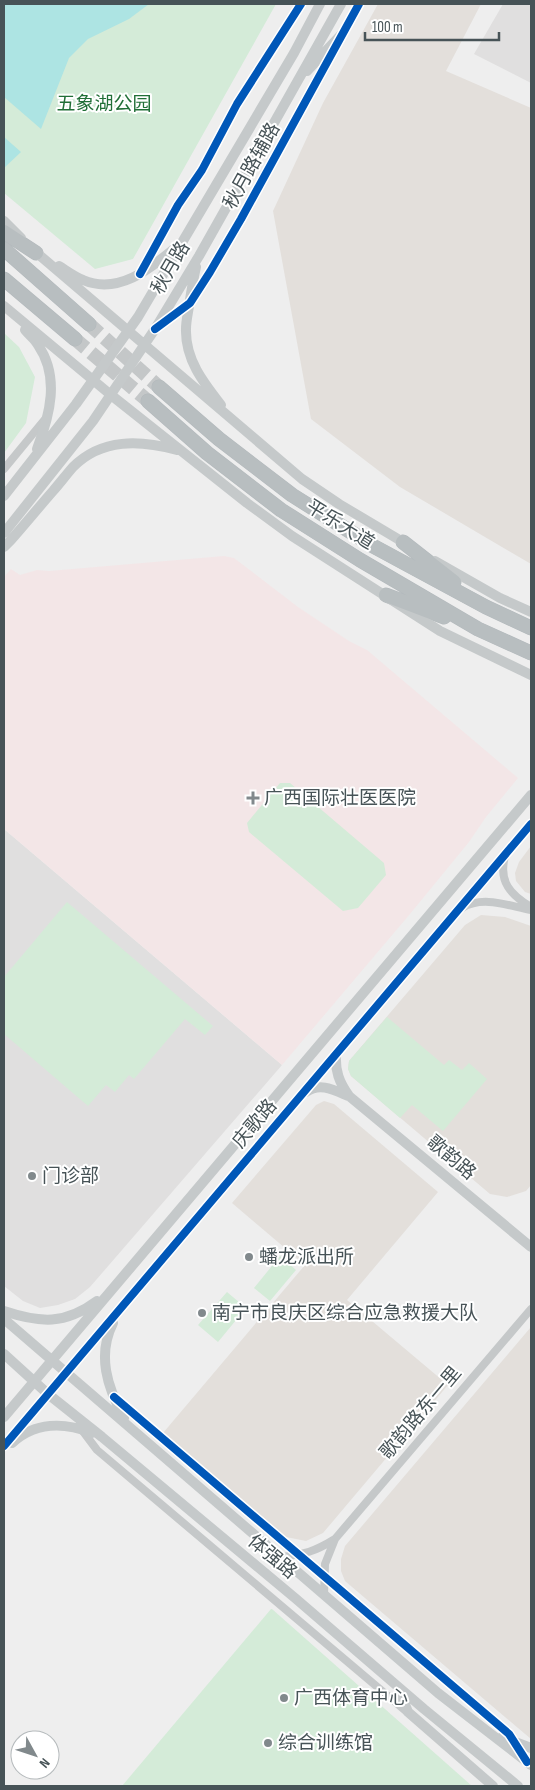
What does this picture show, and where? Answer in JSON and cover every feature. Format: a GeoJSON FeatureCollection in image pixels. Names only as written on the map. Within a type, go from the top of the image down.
{"type":"FeatureCollection","features":[{"type":"Feature","properties":{"kind":"highway"},"geometry":{"type":"LineString","coordinates":[[4,232],[36,253]]}},
{"type":"Feature","properties":{"kind":"highway"},"geometry":{"type":"LineString","coordinates":[[4,249],[89,324]]}},
{"type":"Feature","properties":{"kind":"highway"},"geometry":{"type":"LineString","coordinates":[[4,279],[76,339]]}},
{"type":"Feature","properties":{"kind":"highway","name":"平乐大道"},"geometry":{"type":"LineString","coordinates":[[160,387],[219,438],[292,496],[373,546],[486,607],[531,628]]}},
{"type":"Feature","properties":{"kind":"highway","name":"平乐大道"},"geometry":{"type":"LineString","coordinates":[[148,401],[207,453],[281,510],[360,560],[478,629],[531,653]]}},
{"type":"Feature","properties":{"kind":"highway"},"geometry":{"type":"LineString","coordinates":[[403,542],[486,607]]}},
{"type":"Feature","properties":{"kind":"highway"},"geometry":{"type":"LineString","coordinates":[[386,595],[478,629]]}},
{"type":"Feature","properties":{"kind":"main road","name":"秋月路"},"geometry":{"type":"LineString","coordinates":[[4,496],[93,380],[128,330],[289,61],[320,4]]}},
{"type":"Feature","properties":{"kind":"main road","name":"秋月路"},"geometry":{"type":"LineString","coordinates":[[4,533],[92,421],[156,329],[341,4]]}},
{"type":"Feature","properties":{"kind":"main road"},"geometry":{"type":"LineString","coordinates":[[296,82],[341,35]]}},
{"type":"Feature","properties":{"kind":"main road"},"geometry":{"type":"LineString","coordinates":[[4,221],[36,253],[302,479],[339,504],[403,542],[500,598],[531,612]]}},
{"type":"Feature","properties":{"kind":"main road"},"geometry":{"type":"LineString","coordinates":[[36,253],[84,281],[112,284],[125,281],[140,274],[160,261],[183,240]]}},
{"type":"Feature","properties":{"kind":"main road"},"geometry":{"type":"LineString","coordinates":[[199,256],[191,288],[186,328],[187,347],[202,381],[237,425]]}},
{"type":"Feature","properties":{"kind":"main road"},"geometry":{"type":"LineString","coordinates":[[4,307],[110,395],[248,504],[292,536],[440,631],[531,675]]}},
{"type":"Feature","properties":{"kind":"main road"},"geometry":{"type":"LineString","coordinates":[[4,307],[38,344],[47,362],[50,378],[51,397],[48,414],[32,460]]}},
{"type":"Feature","properties":{"kind":"main road"},"geometry":{"type":"LineString","coordinates":[[4,546],[74,466],[93,453],[109,446],[140,442],[181,451]]}},
{"type":"Feature","properties":{"kind":"main road","name":"庆歌路"},"geometry":{"type":"LineString","coordinates":[[4,1417],[531,795]]}},
{"type":"Feature","properties":{"kind":"main road","name":"庆歌路"},"geometry":{"type":"LineString","coordinates":[[4,1448],[66,1372],[531,824]]}},
{"type":"Feature","properties":{"kind":"main road","name":"歌韵路"},"geometry":{"type":"LineString","coordinates":[[336,1054],[338,1077],[349,1096],[531,1247]]}},
{"type":"Feature","properties":{"kind":"main road","name":"歌韵路"},"geometry":{"type":"LineString","coordinates":[[300,1097],[311,1089],[322,1087],[329,1087],[349,1096]]}},
{"type":"Feature","properties":{"kind":"main road"},"geometry":{"type":"LineString","coordinates":[[149,1246],[163,1258]]}},
{"type":"Feature","properties":{"kind":"main road"},"geometry":{"type":"LineString","coordinates":[[5,1312],[30,1319],[58,1320],[88,1307],[112,1290]]}},
{"type":"Feature","properties":{"kind":"main road"},"geometry":{"type":"LineString","coordinates":[[126,1302],[107,1334],[104,1366],[114,1397],[128,1425]]}},
{"type":"Feature","properties":{"kind":"main road","name":"体强路"},"geometry":{"type":"LineString","coordinates":[[5,1312],[18,1331],[324,1595],[438,1692],[529,1763]]}},
{"type":"Feature","properties":{"kind":"main road","name":"体强路"},"geometry":{"type":"LineString","coordinates":[[4,1354],[69,1412],[102,1437],[518,1786]]}},
{"type":"Feature","properties":{"kind":"main road"},"geometry":{"type":"LineString","coordinates":[[4,1448],[32,1429],[47,1426],[81,1429],[102,1437]]}},
{"type":"Feature","properties":{"kind":"main road"},"geometry":{"type":"LineString","coordinates":[[397,1686],[408,1712],[493,1786]]}},
{"type":"Feature","properties":{"kind":"main road"},"geometry":{"type":"LineString","coordinates":[[489,1732],[531,1748]]}},
{"type":"Feature","properties":{"kind":"street"},"geometry":{"type":"LineString","coordinates":[[140,274],[178,205],[202,170],[238,104],[301,4]]}},
{"type":"Feature","properties":{"kind":"street","name":"秋月路辅路"},"geometry":{"type":"LineString","coordinates":[[156,329],[190,303],[242,218],[359,4]]}},
{"type":"Feature","properties":{"kind":"street"},"geometry":{"type":"LineString","coordinates":[[4,468],[48,414]]}},
{"type":"Feature","properties":{"kind":"street"},"geometry":{"type":"LineString","coordinates":[[506,853],[503,865],[507,885],[531,909]]}},
{"type":"Feature","properties":{"kind":"street"},"geometry":{"type":"LineString","coordinates":[[456,912],[474,902],[483,901],[531,909]]}},
{"type":"Feature","properties":{"kind":"street","name":"歌韵路东一里"},"geometry":{"type":"LineString","coordinates":[[324,1595],[325,1564],[335,1539],[531,1309]]}},
{"type":"Feature","properties":{"kind":"street"},"geometry":{"type":"LineString","coordinates":[[114,1397],[509,1734],[529,1763]]}},
{"type":"Feature","properties":{"kind":"street"},"geometry":{"type":"LineString","coordinates":[[69,1412],[97,1450],[408,1712]]}},
{"type":"Feature","properties":{"kind":"street","name":"歌韵路东一里"},"geometry":{"type":"LineString","coordinates":[[281,1557],[299,1555],[318,1549],[335,1539]]}},
{"type":"Feature","properties":{"kind":"shaded area"},"geometry":{"type":"Polygon","coordinates":[[[378,4],[481,4],[446,71],[531,108],[531,564],[400,487],[311,419],[273,211],[323,103],[378,4]]]}},
{"type":"Feature","properties":{"kind":"shaded area"},"geometry":{"type":"Polygon","coordinates":[[[503,4],[531,4],[531,83],[474,54],[503,4]]]}},
{"type":"Feature","properties":{"kind":"shaded area","name":"广西国际壮医医院"},"geometry":{"type":"Polygon","coordinates":[[[224,556],[234,558],[298,607],[349,641],[367,650],[518,778],[410,914],[282,1065],[4,829],[4,577],[11,569],[20,575],[37,570],[49,571],[224,556]]]}},
{"type":"Feature","properties":{"kind":"shaded area"},"geometry":{"type":"Polygon","coordinates":[[[4,829],[282,1065],[90,1287],[75,1299],[58,1305],[40,1308],[23,1301],[4,1286],[4,829]]]}},
{"type":"Feature","properties":{"kind":"shaded area"},"geometry":{"type":"Polygon","coordinates":[[[531,846],[531,894],[525,892],[516,881],[515,873],[519,862],[531,846]]]}},
{"type":"Feature","properties":{"kind":"shaded area"},"geometry":{"type":"Polygon","coordinates":[[[481,915],[505,917],[531,926],[531,1185],[526,1191],[507,1197],[490,1194],[351,1076],[348,1069],[349,1061],[465,925],[481,915]]]}},
{"type":"Feature","properties":{"kind":"shaded area"},"geometry":{"type":"Polygon","coordinates":[[[324,1101],[334,1104],[438,1192],[347,1300],[448,1385],[323,1533],[306,1541],[286,1537],[163,1433],[305,1265],[232,1203],[316,1105],[324,1101]]]}},
{"type":"Feature","properties":{"kind":"shaded area"},"geometry":{"type":"Polygon","coordinates":[[[531,1327],[531,1739],[345,1581],[341,1571],[341,1559],[345,1546],[531,1327]]]}},
{"type":"Feature","properties":{"kind":"green space","name":"五象湖公园"},"geometry":{"type":"Polygon","coordinates":[[[4,4],[276,4],[133,259],[95,269],[4,193],[4,4]]]}},
{"type":"Feature","properties":{"kind":"green space"},"geometry":{"type":"Polygon","coordinates":[[[4,333],[19,347],[35,377],[26,423],[4,453],[4,333]]]}},
{"type":"Feature","properties":{"kind":"green space"},"geometry":{"type":"Polygon","coordinates":[[[280,783],[290,783],[384,863],[386,875],[358,908],[343,911],[249,832],[247,823],[280,783]]]}},
{"type":"Feature","properties":{"kind":"green space"},"geometry":{"type":"Polygon","coordinates":[[[67,902],[213,1026],[205,1035],[185,1019],[134,1079],[129,1075],[115,1092],[106,1085],[88,1106],[4,1034],[4,977],[67,902]]]}},
{"type":"Feature","properties":{"kind":"green space"},"geometry":{"type":"Polygon","coordinates":[[[387,1017],[444,1065],[449,1060],[462,1070],[469,1063],[487,1079],[443,1131],[412,1105],[400,1118],[351,1076],[348,1069],[349,1061],[387,1017]]]}},
{"type":"Feature","properties":{"kind":"green space"},"geometry":{"type":"Polygon","coordinates":[[[280,1256],[296,1270],[270,1301],[254,1288],[280,1256]]]}},
{"type":"Feature","properties":{"kind":"green space"},"geometry":{"type":"Polygon","coordinates":[[[227,1292],[246,1308],[218,1342],[198,1325],[227,1292]]]}},
{"type":"Feature","properties":{"kind":"green space","name":"广西体育中心"},"geometry":{"type":"Polygon","coordinates":[[[272,1609],[472,1786],[122,1786],[272,1609]]]}},
{"type":"Feature","properties":{"kind":"water"},"geometry":{"type":"Polygon","coordinates":[[[4,4],[149,4],[129,19],[88,39],[69,58],[41,129],[4,97],[4,4]]]}},
{"type":"Feature","properties":{"kind":"water"},"geometry":{"type":"Polygon","coordinates":[[[4,137],[21,152],[4,168],[4,137]]]}},
{"type":"Feature","properties":{"kind":"tunnel"},"geometry":{"type":"LineString","coordinates":[[89,324],[159,387]]}},
{"type":"Feature","properties":{"kind":"tunnel"},"geometry":{"type":"LineString","coordinates":[[75,339],[148,401]]}},
{"type":"Feature","properties":{"kind":"cycle path"},"geometry":{"type":"LineString","coordinates":[[140,274],[178,205],[202,170],[237,104],[301,4]]}},
{"type":"Feature","properties":{"kind":"cycle path"},"geometry":{"type":"LineString","coordinates":[[155,329],[190,303],[210,272],[359,4]]}},
{"type":"Feature","properties":{"kind":"cycle path"},"geometry":{"type":"LineString","coordinates":[[4,1446],[531,824]]}},
{"type":"Feature","properties":{"kind":"cycle path"},"geometry":{"type":"LineString","coordinates":[[114,1397],[509,1734],[527,1762]]}},
{"type":"Feature","properties":{"kind":"place","name":"广西国际壮医医院"},"geometry":{"type":"Point","coordinates":[253,798]}},
{"type":"Feature","properties":{"kind":"place","name":"门诊部"},"geometry":{"type":"Point","coordinates":[32,1176]}},
{"type":"Feature","properties":{"kind":"place","name":"蟠龙派出所"},"geometry":{"type":"Point","coordinates":[249,1257]}},
{"type":"Feature","properties":{"kind":"place","name":"南宁市良庆区综合应急救援大队"},"geometry":{"type":"Point","coordinates":[202,1313]}},
{"type":"Feature","properties":{"kind":"place","name":"广西体育中心"},"geometry":{"type":"Point","coordinates":[284,1698]}},
{"type":"Feature","properties":{"kind":"place","name":"综合训练馆"},"geometry":{"type":"Point","coordinates":[268,1743]}}]}
